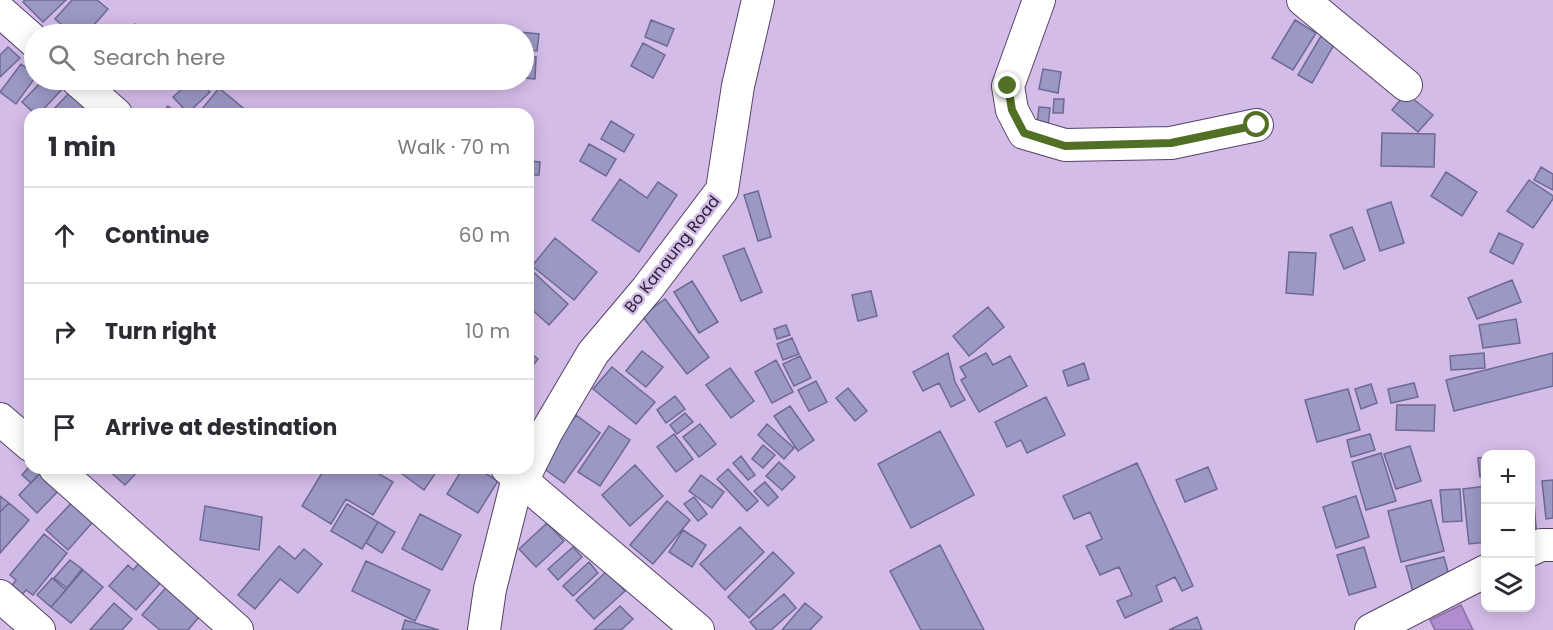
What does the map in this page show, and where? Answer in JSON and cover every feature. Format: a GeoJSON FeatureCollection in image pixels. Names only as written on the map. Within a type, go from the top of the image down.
{"type":"FeatureCollection","features":[{"type":"Feature","properties":{"kind":"street","name":"Bo Kanaung Road"},"geometry":{"type":"LineString","coordinates":[[534,449],[593,353],[646,289],[722,190],[738,86],[758,0]]}},
{"type":"Feature","properties":{"kind":"street"},"geometry":{"type":"LineString","coordinates":[[1039,0],[1008,86],[1012,110],[1024,133],[1065,146],[1171,143],[1257,125]]}},
{"type":"Feature","properties":{"kind":"street"},"geometry":{"type":"LineString","coordinates":[[1303,0],[1406,85]]}},
{"type":"Feature","properties":{"kind":"street"},"geometry":{"type":"LineString","coordinates":[[0,11],[24,32]]}},
{"type":"Feature","properties":{"kind":"street"},"geometry":{"type":"LineString","coordinates":[[88,90],[109,108]]}},
{"type":"Feature","properties":{"kind":"street"},"geometry":{"type":"LineString","coordinates":[[0,418],[24,440]]}},
{"type":"Feature","properties":{"kind":"street"},"geometry":{"type":"LineString","coordinates":[[63,474],[237,630]]}},
{"type":"Feature","properties":{"kind":"street","name":"Bo Kanaung Road"},"geometry":{"type":"LineString","coordinates":[[484,630],[490,589],[515,476]]}},
{"type":"Feature","properties":{"kind":"street"},"geometry":{"type":"LineString","coordinates":[[515,476],[698,630]]}},
{"type":"Feature","properties":{"kind":"street"},"geometry":{"type":"LineString","coordinates":[[1535,548],[1553,545]]}},
{"type":"Feature","properties":{"kind":"street"},"geometry":{"type":"LineString","coordinates":[[1371,630],[1481,573]]}},
{"type":"Feature","properties":{"kind":"street"},"geometry":{"type":"LineString","coordinates":[[0,596],[39,630]]}},
{"type":"Feature","properties":{"kind":"shaded area"},"geometry":{"type":"Polygon","coordinates":[[[1461,605],[1473,630],[1435,630],[1430,620],[1461,605]]]}},
{"type":"Feature","properties":{"kind":"building"},"geometry":{"type":"Polygon","coordinates":[[[25,0],[66,0],[43,22],[23,2],[25,0]]]}},
{"type":"Feature","properties":{"kind":"building"},"geometry":{"type":"Polygon","coordinates":[[[72,0],[97,0],[108,9],[95,24],[61,24],[55,19],[72,0]]]}},
{"type":"Feature","properties":{"kind":"building"},"geometry":{"type":"Polygon","coordinates":[[[651,20],[674,29],[667,46],[645,37],[651,20]]]}},
{"type":"Feature","properties":{"kind":"building"},"geometry":{"type":"Polygon","coordinates":[[[1295,20],[1316,33],[1293,70],[1272,58],[1295,20]]]}},
{"type":"Feature","properties":{"kind":"building"},"geometry":{"type":"Polygon","coordinates":[[[534,33],[539,34],[537,51],[534,51],[534,33]]]}},
{"type":"Feature","properties":{"kind":"building"},"geometry":{"type":"Polygon","coordinates":[[[1321,36],[1335,43],[1312,83],[1298,75],[1321,36]]]}},
{"type":"Feature","properties":{"kind":"building"},"geometry":{"type":"Polygon","coordinates":[[[643,43],[665,55],[653,78],[631,66],[643,43]]]}},
{"type":"Feature","properties":{"kind":"building"},"geometry":{"type":"Polygon","coordinates":[[[8,47],[20,58],[0,77],[0,55],[8,47]]]}},
{"type":"Feature","properties":{"kind":"building"},"geometry":{"type":"Polygon","coordinates":[[[534,57],[536,57],[535,79],[534,57]]]}},
{"type":"Feature","properties":{"kind":"building"},"geometry":{"type":"Polygon","coordinates":[[[21,64],[24,66],[24,90],[26,90],[16,104],[0,92],[21,64]]]}},
{"type":"Feature","properties":{"kind":"building"},"geometry":{"type":"Polygon","coordinates":[[[1043,69],[1061,72],[1058,93],[1039,89],[1043,69]]]}},
{"type":"Feature","properties":{"kind":"building"},"geometry":{"type":"Polygon","coordinates":[[[33,90],[61,90],[45,108],[28,108],[22,102],[33,90]]]}},
{"type":"Feature","properties":{"kind":"building"},"geometry":{"type":"Polygon","coordinates":[[[181,90],[208,90],[210,92],[193,108],[183,108],[173,97],[181,90]]]}},
{"type":"Feature","properties":{"kind":"building"},"geometry":{"type":"Polygon","coordinates":[[[217,90],[221,90],[243,108],[203,108],[217,90]]]}},
{"type":"Feature","properties":{"kind":"building"},"geometry":{"type":"Polygon","coordinates":[[[69,93],[84,107],[83,108],[55,108],[69,93]]]}},
{"type":"Feature","properties":{"kind":"building"},"geometry":{"type":"Polygon","coordinates":[[[1406,93],[1433,115],[1418,132],[1392,110],[1406,93]]]}},
{"type":"Feature","properties":{"kind":"building"},"geometry":{"type":"Polygon","coordinates":[[[1054,99],[1064,99],[1063,113],[1053,113],[1054,99]]]}},
{"type":"Feature","properties":{"kind":"building"},"geometry":{"type":"Polygon","coordinates":[[[1039,107],[1050,108],[1048,127],[1037,125],[1039,107]]]}},
{"type":"Feature","properties":{"kind":"building"},"geometry":{"type":"Polygon","coordinates":[[[611,121],[634,135],[624,152],[601,139],[611,121]]]}},
{"type":"Feature","properties":{"kind":"building"},"geometry":{"type":"Polygon","coordinates":[[[1382,133],[1435,134],[1434,167],[1381,166],[1382,133]]]}},
{"type":"Feature","properties":{"kind":"building"},"geometry":{"type":"Polygon","coordinates":[[[589,144],[616,159],[606,176],[580,161],[589,144]]]}},
{"type":"Feature","properties":{"kind":"building"},"geometry":{"type":"Polygon","coordinates":[[[534,162],[540,162],[539,175],[534,175],[534,162]]]}},
{"type":"Feature","properties":{"kind":"building"},"geometry":{"type":"Polygon","coordinates":[[[1541,167],[1553,174],[1553,190],[1534,180],[1541,167]]]}},
{"type":"Feature","properties":{"kind":"building"},"geometry":{"type":"Polygon","coordinates":[[[1446,172],[1477,192],[1462,216],[1431,196],[1446,172]]]}},
{"type":"Feature","properties":{"kind":"building"},"geometry":{"type":"Polygon","coordinates":[[[620,179],[647,198],[658,182],[677,195],[639,252],[592,220],[620,179]]]}},
{"type":"Feature","properties":{"kind":"building"},"geometry":{"type":"Polygon","coordinates":[[[1529,180],[1553,196],[1533,228],[1507,211],[1529,180]]]}},
{"type":"Feature","properties":{"kind":"building"},"geometry":{"type":"Polygon","coordinates":[[[758,191],[771,237],[758,241],[744,195],[758,191]]]}},
{"type":"Feature","properties":{"kind":"building"},"geometry":{"type":"Polygon","coordinates":[[[1391,202],[1404,243],[1380,251],[1367,210],[1391,202]]]}},
{"type":"Feature","properties":{"kind":"building"},"geometry":{"type":"Polygon","coordinates":[[[1352,227],[1365,260],[1344,269],[1330,235],[1352,227]]]}},
{"type":"Feature","properties":{"kind":"building"},"geometry":{"type":"Polygon","coordinates":[[[1499,233],[1523,244],[1513,264],[1490,252],[1499,233]]]}},
{"type":"Feature","properties":{"kind":"building"},"geometry":{"type":"Polygon","coordinates":[[[555,238],[597,272],[574,300],[534,268],[534,264],[555,238]]]}},
{"type":"Feature","properties":{"kind":"building"},"geometry":{"type":"Polygon","coordinates":[[[744,248],[762,292],[741,301],[723,256],[744,248]]]}},
{"type":"Feature","properties":{"kind":"building"},"geometry":{"type":"Polygon","coordinates":[[[1289,252],[1316,253],[1313,295],[1286,293],[1289,252]]]}},
{"type":"Feature","properties":{"kind":"building"},"geometry":{"type":"Polygon","coordinates":[[[534,273],[568,304],[549,325],[534,311],[534,273]]]}},
{"type":"Feature","properties":{"kind":"building"},"geometry":{"type":"Polygon","coordinates":[[[1512,280],[1521,302],[1477,319],[1468,298],[1512,280]]]}},
{"type":"Feature","properties":{"kind":"building"},"geometry":{"type":"Polygon","coordinates":[[[692,281],[718,322],[699,333],[674,292],[692,281]]]}},
{"type":"Feature","properties":{"kind":"building"},"geometry":{"type":"Polygon","coordinates":[[[871,291],[877,316],[858,321],[852,295],[871,291]]]}},
{"type":"Feature","properties":{"kind":"building"},"geometry":{"type":"Polygon","coordinates":[[[665,299],[709,357],[687,374],[642,316],[665,299]]]}},
{"type":"Feature","properties":{"kind":"building"},"geometry":{"type":"Polygon","coordinates":[[[988,307],[1004,327],[969,356],[953,336],[988,307]]]}},
{"type":"Feature","properties":{"kind":"building"},"geometry":{"type":"Polygon","coordinates":[[[1516,319],[1520,343],[1483,348],[1479,325],[1516,319]]]}},
{"type":"Feature","properties":{"kind":"building"},"geometry":{"type":"Polygon","coordinates":[[[786,325],[790,335],[777,339],[774,329],[786,325]]]}},
{"type":"Feature","properties":{"kind":"building"},"geometry":{"type":"Polygon","coordinates":[[[792,338],[799,354],[783,360],[777,344],[792,338]]]}},
{"type":"Feature","properties":{"kind":"building"},"geometry":{"type":"Polygon","coordinates":[[[642,351],[663,367],[646,387],[626,371],[642,351]]]}},
{"type":"Feature","properties":{"kind":"building"},"geometry":{"type":"Polygon","coordinates":[[[948,353],[955,382],[965,400],[951,407],[939,383],[923,391],[913,372],[948,353]]]}},
{"type":"Feature","properties":{"kind":"building"},"geometry":{"type":"Polygon","coordinates":[[[986,353],[993,365],[1010,356],[1027,386],[979,412],[961,380],[966,377],[960,367],[986,353]]]}},
{"type":"Feature","properties":{"kind":"building"},"geometry":{"type":"Polygon","coordinates":[[[1484,353],[1485,368],[1451,370],[1450,356],[1484,353]]]}},
{"type":"Feature","properties":{"kind":"building"},"geometry":{"type":"Polygon","coordinates":[[[1553,353],[1553,386],[1454,411],[1446,380],[1553,353]]]}},
{"type":"Feature","properties":{"kind":"building"},"geometry":{"type":"Polygon","coordinates":[[[800,356],[811,378],[794,386],[783,364],[800,356]]]}},
{"type":"Feature","properties":{"kind":"building"},"geometry":{"type":"Polygon","coordinates":[[[776,360],[793,392],[772,403],[755,372],[776,360]]]}},
{"type":"Feature","properties":{"kind":"building"},"geometry":{"type":"Polygon","coordinates":[[[1084,363],[1089,379],[1068,386],[1063,371],[1084,363]]]}},
{"type":"Feature","properties":{"kind":"building"},"geometry":{"type":"Polygon","coordinates":[[[612,367],[655,402],[636,424],[593,389],[612,367]]]}},
{"type":"Feature","properties":{"kind":"building"},"geometry":{"type":"Polygon","coordinates":[[[730,368],[754,401],[731,418],[706,385],[730,368]]]}},
{"type":"Feature","properties":{"kind":"building"},"geometry":{"type":"Polygon","coordinates":[[[816,381],[827,402],[809,411],[798,390],[816,381]]]}},
{"type":"Feature","properties":{"kind":"building"},"geometry":{"type":"Polygon","coordinates":[[[1414,383],[1418,397],[1391,403],[1388,389],[1414,383]]]}},
{"type":"Feature","properties":{"kind":"building"},"geometry":{"type":"Polygon","coordinates":[[[1371,384],[1377,403],[1361,409],[1355,389],[1371,384]]]}},
{"type":"Feature","properties":{"kind":"building"},"geometry":{"type":"Polygon","coordinates":[[[848,388],[867,411],[855,421],[836,398],[848,388]]]}},
{"type":"Feature","properties":{"kind":"building"},"geometry":{"type":"Polygon","coordinates":[[[1348,389],[1360,430],[1317,442],[1305,400],[1348,389]]]}},
{"type":"Feature","properties":{"kind":"building"},"geometry":{"type":"Polygon","coordinates":[[[675,396],[685,409],[666,423],[657,410],[675,396]]]}},
{"type":"Feature","properties":{"kind":"building"},"geometry":{"type":"Polygon","coordinates":[[[1046,397],[1065,435],[1027,453],[1021,440],[1007,447],[995,422],[1046,397]]]}},
{"type":"Feature","properties":{"kind":"building"},"geometry":{"type":"Polygon","coordinates":[[[1397,405],[1435,405],[1434,431],[1396,430],[1397,405]]]}},
{"type":"Feature","properties":{"kind":"building"},"geometry":{"type":"Polygon","coordinates":[[[790,406],[814,440],[798,451],[774,416],[790,406]]]}},
{"type":"Feature","properties":{"kind":"building"},"geometry":{"type":"Polygon","coordinates":[[[685,413],[693,422],[677,434],[670,425],[685,413]]]}},
{"type":"Feature","properties":{"kind":"building"},"geometry":{"type":"Polygon","coordinates":[[[576,415],[600,433],[564,483],[539,465],[576,415]]]}},
{"type":"Feature","properties":{"kind":"building"},"geometry":{"type":"Polygon","coordinates":[[[700,424],[716,444],[699,457],[683,437],[700,424]]]}},
{"type":"Feature","properties":{"kind":"building"},"geometry":{"type":"Polygon","coordinates":[[[767,424],[794,448],[784,459],[758,435],[767,424]]]}},
{"type":"Feature","properties":{"kind":"building"},"geometry":{"type":"Polygon","coordinates":[[[609,426],[630,440],[600,486],[578,472],[609,426]]]}},
{"type":"Feature","properties":{"kind":"building"},"geometry":{"type":"Polygon","coordinates":[[[940,431],[974,495],[911,528],[878,464],[940,431]]]}},
{"type":"Feature","properties":{"kind":"building"},"geometry":{"type":"Polygon","coordinates":[[[674,434],[693,459],[676,472],[657,447],[674,434]]]}},
{"type":"Feature","properties":{"kind":"building"},"geometry":{"type":"Polygon","coordinates":[[[1370,434],[1375,450],[1351,457],[1347,440],[1370,434]]]}},
{"type":"Feature","properties":{"kind":"building"},"geometry":{"type":"Polygon","coordinates":[[[763,445],[775,455],[763,468],[752,459],[763,445]]]}},
{"type":"Feature","properties":{"kind":"building"},"geometry":{"type":"Polygon","coordinates":[[[1410,446],[1421,481],[1396,489],[1384,454],[1410,446]]]}},
{"type":"Feature","properties":{"kind":"building"},"geometry":{"type":"Polygon","coordinates":[[[1381,453],[1396,501],[1366,510],[1352,462],[1381,453]]]}},
{"type":"Feature","properties":{"kind":"building"},"geometry":{"type":"Polygon","coordinates":[[[741,456],[755,475],[748,480],[733,463],[741,456]]]}},
{"type":"Feature","properties":{"kind":"building"},"geometry":{"type":"Polygon","coordinates":[[[1478,458],[1481,458],[1480,477],[1478,458]]]}},
{"type":"Feature","properties":{"kind":"building"},"geometry":{"type":"Polygon","coordinates":[[[779,462],[795,477],[782,490],[766,476],[779,462]]]}},
{"type":"Feature","properties":{"kind":"building"},"geometry":{"type":"Polygon","coordinates":[[[1137,463],[1193,586],[1182,591],[1175,577],[1156,586],[1162,601],[1125,618],[1117,601],[1132,595],[1119,567],[1100,575],[1086,546],[1102,539],[1090,512],[1074,519],[1063,496],[1137,463]]]}},
{"type":"Feature","properties":{"kind":"building"},"geometry":{"type":"Polygon","coordinates":[[[635,465],[663,496],[630,526],[602,495],[635,465]]]}},
{"type":"Feature","properties":{"kind":"building"},"geometry":{"type":"Polygon","coordinates":[[[1208,467],[1217,489],[1185,502],[1176,480],[1208,467]]]}},
{"type":"Feature","properties":{"kind":"building"},"geometry":{"type":"Polygon","coordinates":[[[728,469],[758,501],[747,511],[717,479],[728,469]]]}},
{"type":"Feature","properties":{"kind":"building"},"geometry":{"type":"Polygon","coordinates":[[[24,473],[39,474],[31,483],[22,475],[24,473]]]}},
{"type":"Feature","properties":{"kind":"building"},"geometry":{"type":"Polygon","coordinates":[[[39,474],[52,474],[64,485],[37,513],[19,495],[39,474]]]}},
{"type":"Feature","properties":{"kind":"building"},"geometry":{"type":"Polygon","coordinates":[[[113,474],[135,474],[125,485],[113,474]]]}},
{"type":"Feature","properties":{"kind":"building"},"geometry":{"type":"Polygon","coordinates":[[[321,474],[379,474],[393,482],[373,515],[346,499],[331,524],[302,506],[321,474]]]}},
{"type":"Feature","properties":{"kind":"building"},"geometry":{"type":"Polygon","coordinates":[[[402,474],[435,474],[424,490],[402,474]]]}},
{"type":"Feature","properties":{"kind":"building"},"geometry":{"type":"Polygon","coordinates":[[[459,474],[486,474],[498,481],[478,513],[447,494],[459,474]]]}},
{"type":"Feature","properties":{"kind":"building"},"geometry":{"type":"Polygon","coordinates":[[[701,475],[724,492],[712,508],[689,491],[701,475]]]}},
{"type":"Feature","properties":{"kind":"building"},"geometry":{"type":"Polygon","coordinates":[[[1553,480],[1553,518],[1546,519],[1542,481],[1553,480]]]}},
{"type":"Feature","properties":{"kind":"building"},"geometry":{"type":"Polygon","coordinates":[[[765,482],[778,497],[768,506],[754,491],[765,482]]]}},
{"type":"Feature","properties":{"kind":"building"},"geometry":{"type":"Polygon","coordinates":[[[1481,487],[1481,543],[1469,544],[1463,489],[1481,487]]]}},
{"type":"Feature","properties":{"kind":"building"},"geometry":{"type":"Polygon","coordinates":[[[1460,489],[1462,521],[1443,522],[1440,490],[1460,489]]]}},
{"type":"Feature","properties":{"kind":"building"},"geometry":{"type":"Polygon","coordinates":[[[0,496],[9,503],[0,512],[0,496]]]}},
{"type":"Feature","properties":{"kind":"building"},"geometry":{"type":"Polygon","coordinates":[[[78,496],[99,515],[68,550],[46,530],[78,496]]]}},
{"type":"Feature","properties":{"kind":"building"},"geometry":{"type":"Polygon","coordinates":[[[1356,496],[1369,537],[1336,548],[1323,507],[1356,496]]]}},
{"type":"Feature","properties":{"kind":"building"},"geometry":{"type":"Polygon","coordinates":[[[694,497],[707,514],[698,521],[684,504],[694,497]]]}},
{"type":"Feature","properties":{"kind":"building"},"geometry":{"type":"Polygon","coordinates":[[[1431,500],[1444,551],[1401,562],[1388,511],[1431,500]]]}},
{"type":"Feature","properties":{"kind":"building"},"geometry":{"type":"Polygon","coordinates":[[[667,501],[690,520],[653,564],[630,545],[667,501]]]}},
{"type":"Feature","properties":{"kind":"building"},"geometry":{"type":"Polygon","coordinates":[[[9,503],[29,520],[0,553],[0,512],[9,503]]]}},
{"type":"Feature","properties":{"kind":"building"},"geometry":{"type":"Polygon","coordinates":[[[347,504],[378,522],[362,549],[331,531],[347,504]]]}},
{"type":"Feature","properties":{"kind":"building"},"geometry":{"type":"Polygon","coordinates":[[[205,506],[262,517],[259,550],[200,540],[205,506]]]}},
{"type":"Feature","properties":{"kind":"building"},"geometry":{"type":"Polygon","coordinates":[[[420,514],[461,535],[442,570],[402,549],[420,514]]]}},
{"type":"Feature","properties":{"kind":"building"},"geometry":{"type":"Polygon","coordinates":[[[1535,515],[1537,538],[1535,538],[1535,515]]]}},
{"type":"Feature","properties":{"kind":"building"},"geometry":{"type":"Polygon","coordinates":[[[378,522],[395,532],[382,553],[366,543],[378,522]]]}},
{"type":"Feature","properties":{"kind":"building"},"geometry":{"type":"Polygon","coordinates":[[[547,523],[564,541],[536,567],[519,549],[547,523]]]}},
{"type":"Feature","properties":{"kind":"building"},"geometry":{"type":"Polygon","coordinates":[[[740,527],[764,552],[725,590],[700,564],[740,527]]]}},
{"type":"Feature","properties":{"kind":"building"},"geometry":{"type":"Polygon","coordinates":[[[683,530],[706,545],[692,567],[669,552],[683,530]]]}},
{"type":"Feature","properties":{"kind":"building"},"geometry":{"type":"Polygon","coordinates":[[[44,534],[67,553],[33,595],[26,590],[20,597],[10,588],[16,580],[10,575],[44,534]]]}},
{"type":"Feature","properties":{"kind":"building"},"geometry":{"type":"Polygon","coordinates":[[[940,545],[984,630],[921,630],[890,571],[940,545]]]}},
{"type":"Feature","properties":{"kind":"building"},"geometry":{"type":"Polygon","coordinates":[[[279,546],[295,559],[304,549],[322,564],[298,593],[280,579],[255,609],[238,595],[279,546]]]}},
{"type":"Feature","properties":{"kind":"building"},"geometry":{"type":"Polygon","coordinates":[[[573,547],[582,557],[558,580],[548,569],[573,547]]]}},
{"type":"Feature","properties":{"kind":"building"},"geometry":{"type":"Polygon","coordinates":[[[1364,547],[1376,587],[1349,595],[1337,555],[1364,547]]]}},
{"type":"Feature","properties":{"kind":"building"},"geometry":{"type":"Polygon","coordinates":[[[149,552],[171,571],[136,610],[109,586],[128,565],[133,570],[149,552]]]}},
{"type":"Feature","properties":{"kind":"building"},"geometry":{"type":"Polygon","coordinates":[[[773,552],[794,573],[749,618],[728,597],[773,552]]]}},
{"type":"Feature","properties":{"kind":"building"},"geometry":{"type":"Polygon","coordinates":[[[1444,557],[1451,583],[1413,592],[1406,566],[1444,557]]]}},
{"type":"Feature","properties":{"kind":"building"},"geometry":{"type":"Polygon","coordinates":[[[70,560],[82,569],[67,588],[54,578],[70,560]]]}},
{"type":"Feature","properties":{"kind":"building"},"geometry":{"type":"Polygon","coordinates":[[[366,561],[430,590],[415,621],[352,591],[366,561]]]}},
{"type":"Feature","properties":{"kind":"building"},"geometry":{"type":"Polygon","coordinates":[[[589,562],[598,573],[573,596],[563,586],[589,562]]]}},
{"type":"Feature","properties":{"kind":"building"},"geometry":{"type":"Polygon","coordinates":[[[83,570],[103,587],[71,623],[51,607],[83,570]]]}},
{"type":"Feature","properties":{"kind":"building"},"geometry":{"type":"Polygon","coordinates":[[[607,571],[625,591],[594,619],[576,600],[607,571]]]}},
{"type":"Feature","properties":{"kind":"building"},"geometry":{"type":"Polygon","coordinates":[[[52,578],[66,590],[51,607],[37,595],[52,578]]]}},
{"type":"Feature","properties":{"kind":"building"},"geometry":{"type":"Polygon","coordinates":[[[170,583],[185,596],[181,601],[199,617],[188,630],[160,630],[142,615],[170,583]]]}},
{"type":"Feature","properties":{"kind":"building"},"geometry":{"type":"Polygon","coordinates":[[[784,594],[796,608],[771,630],[757,630],[750,622],[784,594]]]}},
{"type":"Feature","properties":{"kind":"building"},"geometry":{"type":"Polygon","coordinates":[[[114,603],[132,619],[122,630],[90,630],[114,603]]]}},
{"type":"Feature","properties":{"kind":"building"},"geometry":{"type":"Polygon","coordinates":[[[805,603],[822,617],[810,630],[782,630],[805,603]]]}},
{"type":"Feature","properties":{"kind":"building"},"geometry":{"type":"Polygon","coordinates":[[[620,606],[633,619],[621,630],[594,630],[620,606]]]}},
{"type":"Feature","properties":{"kind":"building"},"geometry":{"type":"Polygon","coordinates":[[[1197,617],[1202,630],[1169,630],[1197,617]]]}},
{"type":"Feature","properties":{"kind":"building"},"geometry":{"type":"Polygon","coordinates":[[[405,620],[439,630],[402,630],[405,620]]]}},
{"type":"Feature","properties":{"kind":"route"},"geometry":{"type":"LineString","coordinates":[[1008,86],[1012,110],[1024,133],[1065,146],[1171,143],[1257,125]]}}]}
